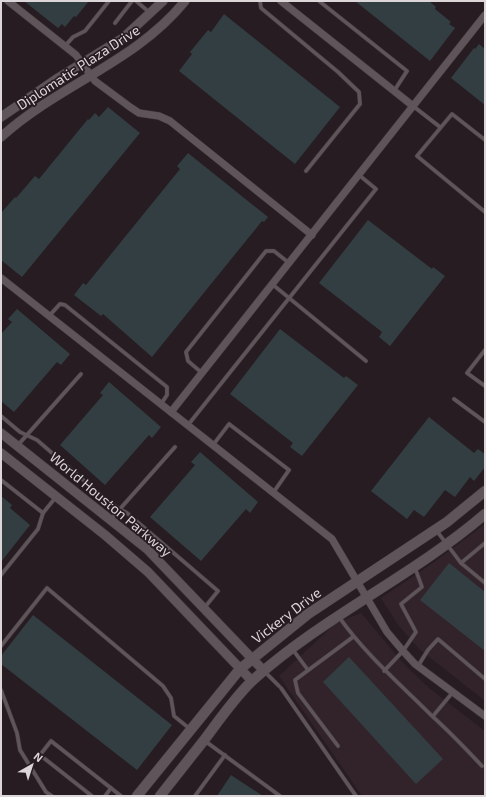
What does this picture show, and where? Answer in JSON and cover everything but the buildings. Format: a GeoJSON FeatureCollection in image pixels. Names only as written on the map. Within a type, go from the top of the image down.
{"type":"FeatureCollection","features":[{"type":"Feature","properties":{"kind":"main road","name":"Vickery Drive"},"geometry":{"type":"LineString","coordinates":[[137,796],[240,669],[308,614],[436,530],[485,491]]}},
{"type":"Feature","properties":{"kind":"main road"},"geometry":{"type":"LineString","coordinates":[[160,796],[231,704],[252,681],[338,615],[447,544],[485,514]]}},
{"type":"Feature","properties":{"kind":"main road"},"geometry":{"type":"LineString","coordinates":[[191,730],[204,740]]}},
{"type":"Feature","properties":{"kind":"street"},"geometry":{"type":"LineString","coordinates":[[8,1],[65,46],[83,62],[91,76],[135,111],[159,116],[170,121],[312,234]]}},
{"type":"Feature","properties":{"kind":"street","name":"Diplomatic Plaza Drive"},"geometry":{"type":"LineString","coordinates":[[1,117],[34,93],[122,38],[151,14],[163,1]]}},
{"type":"Feature","properties":{"kind":"street","name":"Diplomatic Plaza Drive"},"geometry":{"type":"LineString","coordinates":[[1,137],[28,115],[142,43],[185,1]]}},
{"type":"Feature","properties":{"kind":"street"},"geometry":{"type":"LineString","coordinates":[[281,1],[413,106]]}},
{"type":"Feature","properties":{"kind":"street"},"geometry":{"type":"LineString","coordinates":[[171,412],[485,15]]}},
{"type":"Feature","properties":{"kind":"street"},"geometry":{"type":"LineString","coordinates":[[1,278],[332,540],[387,632],[403,651],[418,666],[453,692],[484,712]]}},
{"type":"Feature","properties":{"kind":"street","name":"World Houston Parkway"},"geometry":{"type":"LineString","coordinates":[[1,432],[147,549],[264,671]]}},
{"type":"Feature","properties":{"kind":"street"},"geometry":{"type":"LineString","coordinates":[[5,456],[18,446]]}},
{"type":"Feature","properties":{"kind":"street","name":"World Houston Parkway"},"geometry":{"type":"LineString","coordinates":[[5,456],[57,496],[144,568],[252,681]]}},
{"type":"Feature","properties":{"kind":"street"},"geometry":{"type":"LineString","coordinates":[[101,532],[110,520]]}},
{"type":"Feature","properties":{"kind":"street"},"geometry":{"type":"LineString","coordinates":[[170,594],[180,583]]}},
{"type":"Feature","properties":{"kind":"lane"},"geometry":{"type":"LineString","coordinates":[[65,46],[73,37],[84,32],[109,1]]}},
{"type":"Feature","properties":{"kind":"lane"},"geometry":{"type":"LineString","coordinates":[[115,23],[132,1]]}},
{"type":"Feature","properties":{"kind":"lane"},"geometry":{"type":"LineString","coordinates":[[136,1],[151,14]]}},
{"type":"Feature","properties":{"kind":"lane"},"geometry":{"type":"LineString","coordinates":[[260,1],[261,8],[338,72],[359,92],[360,104],[306,172]]}},
{"type":"Feature","properties":{"kind":"lane"},"geometry":{"type":"LineString","coordinates":[[319,1],[407,71],[394,91]]}},
{"type":"Feature","properties":{"kind":"lane"},"geometry":{"type":"LineString","coordinates":[[413,106],[440,127]]}},
{"type":"Feature","properties":{"kind":"lane"},"geometry":{"type":"LineString","coordinates":[[485,140],[452,114],[417,156],[485,212]]}},
{"type":"Feature","properties":{"kind":"lane"},"geometry":{"type":"LineString","coordinates":[[188,425],[376,189],[359,175]]}},
{"type":"Feature","properties":{"kind":"lane"},"geometry":{"type":"LineString","coordinates":[[202,373],[188,361],[186,352],[266,251],[274,251],[289,263]]}},
{"type":"Feature","properties":{"kind":"lane"},"geometry":{"type":"LineString","coordinates":[[272,284],[366,361]]}},
{"type":"Feature","properties":{"kind":"lane"},"geometry":{"type":"LineString","coordinates":[[49,316],[60,304],[65,305],[166,387],[167,395],[161,404]]}},
{"type":"Feature","properties":{"kind":"lane"},"geometry":{"type":"LineString","coordinates":[[485,350],[467,372],[485,386]]}},
{"type":"Feature","properties":{"kind":"lane"},"geometry":{"type":"LineString","coordinates":[[18,446],[81,374]]}},
{"type":"Feature","properties":{"kind":"lane"},"geometry":{"type":"LineString","coordinates":[[454,399],[485,422]]}},
{"type":"Feature","properties":{"kind":"lane"},"geometry":{"type":"LineString","coordinates":[[1,416],[20,432],[37,440],[111,504],[127,513],[218,591],[204,608]]}},
{"type":"Feature","properties":{"kind":"lane"},"geometry":{"type":"LineString","coordinates":[[213,445],[229,424],[289,470],[273,493]]}},
{"type":"Feature","properties":{"kind":"lane"},"geometry":{"type":"LineString","coordinates":[[110,520],[119,508],[175,447]]}},
{"type":"Feature","properties":{"kind":"lane"},"geometry":{"type":"LineString","coordinates":[[1,480],[43,513]]}},
{"type":"Feature","properties":{"kind":"lane"},"geometry":{"type":"LineString","coordinates":[[1,576],[38,530],[43,513],[57,496]]}},
{"type":"Feature","properties":{"kind":"lane"},"geometry":{"type":"LineString","coordinates":[[436,530],[461,563],[485,583]]}},
{"type":"Feature","properties":{"kind":"lane"},"geometry":{"type":"LineString","coordinates":[[461,563],[485,543]]}},
{"type":"Feature","properties":{"kind":"lane"},"geometry":{"type":"LineString","coordinates":[[384,671],[403,651],[416,632],[401,604],[422,587],[414,566]]}},
{"type":"Feature","properties":{"kind":"lane"},"geometry":{"type":"LineString","coordinates":[[1,646],[47,588],[163,686],[171,698],[174,716],[191,730]]}},
{"type":"Feature","properties":{"kind":"lane"},"geometry":{"type":"LineString","coordinates":[[338,615],[353,637],[384,671],[433,716],[482,766]]}},
{"type":"Feature","properties":{"kind":"lane"},"geometry":{"type":"LineString","coordinates":[[338,746],[298,693],[295,680],[353,637]]}},
{"type":"Feature","properties":{"kind":"lane"},"geometry":{"type":"LineString","coordinates":[[418,666],[428,650],[438,639],[485,680]]}},
{"type":"Feature","properties":{"kind":"lane"},"geometry":{"type":"LineString","coordinates":[[292,649],[308,670]]}},
{"type":"Feature","properties":{"kind":"lane"},"geometry":{"type":"LineString","coordinates":[[264,671],[280,687],[356,796]]}},
{"type":"Feature","properties":{"kind":"lane"},"geometry":{"type":"LineString","coordinates":[[1,690],[17,733],[20,750],[46,792],[52,796]]}},
{"type":"Feature","properties":{"kind":"lane"},"geometry":{"type":"LineString","coordinates":[[433,716],[453,692]]}},
{"type":"Feature","properties":{"kind":"lane"},"geometry":{"type":"LineString","coordinates":[[204,740],[279,796]]}},
{"type":"Feature","properties":{"kind":"lane"},"geometry":{"type":"LineString","coordinates":[[92,796],[40,755],[51,741],[121,796]]}},
{"type":"Feature","properties":{"kind":"lane"},"geometry":{"type":"LineString","coordinates":[[195,796],[225,755]]}},
{"type":"Feature","properties":{"kind":"lane"},"geometry":{"type":"LineString","coordinates":[[105,796],[111,788]]}},
{"type":"Feature","properties":{"kind":"shaded area"},"geometry":{"type":"Polygon","coordinates":[[[485,524],[485,701],[418,648],[398,625],[381,598],[433,563],[485,524]]]}},
{"type":"Feature","properties":{"kind":"shaded area"},"geometry":{"type":"Polygon","coordinates":[[[361,613],[403,663],[429,688],[485,731],[485,796],[362,796],[279,676],[336,623],[361,613]]]}}]}
